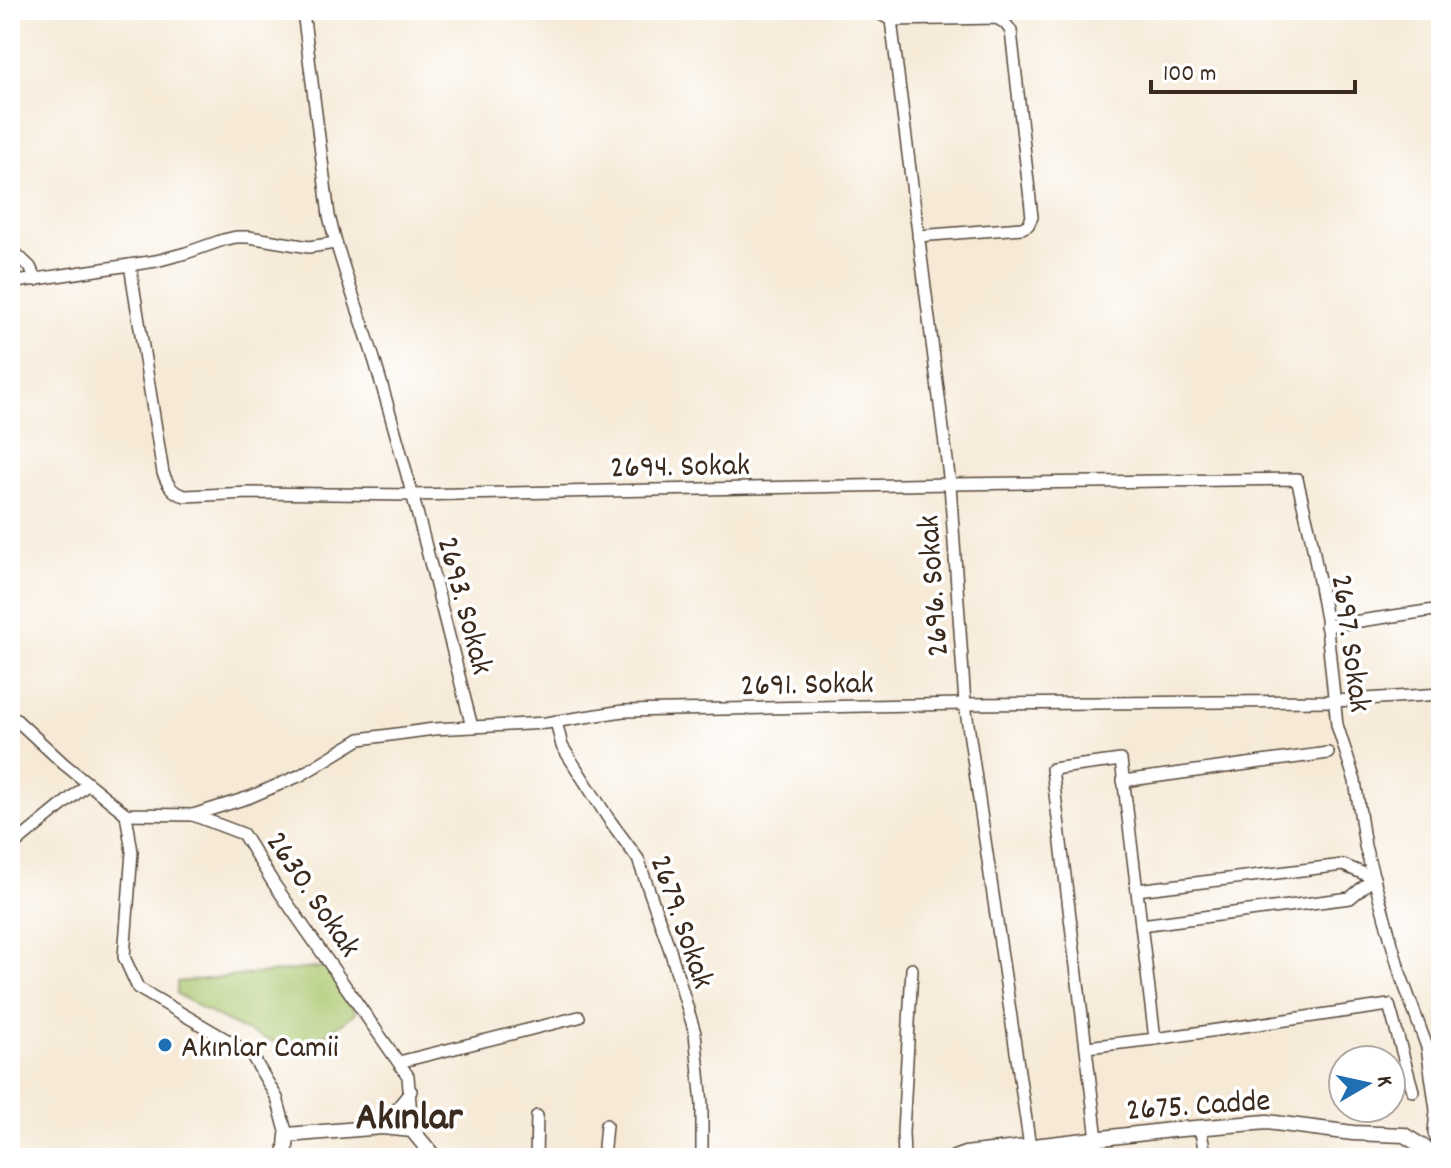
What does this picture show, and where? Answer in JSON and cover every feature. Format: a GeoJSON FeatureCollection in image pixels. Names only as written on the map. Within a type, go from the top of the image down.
{"type":"FeatureCollection","features":[{"type":"Feature","properties":{"kind":"street","name":"2693. Sokak"},"geometry":{"type":"LineString","coordinates":[[307,10],[304,20],[335,243],[374,361],[412,495],[472,727]]}},
{"type":"Feature","properties":{"kind":"street"},"geometry":{"type":"LineString","coordinates":[[873,10],[891,20],[997,18],[1011,31],[1031,221],[1022,228],[918,236]]}},
{"type":"Feature","properties":{"kind":"street","name":"2696. Sokak"},"geometry":{"type":"LineString","coordinates":[[891,20],[950,484],[965,704],[1030,1147]]}},
{"type":"Feature","properties":{"kind":"street"},"geometry":{"type":"LineString","coordinates":[[10,283],[156,261],[236,237],[309,247],[335,243]]}},
{"type":"Feature","properties":{"kind":"street"},"geometry":{"type":"LineString","coordinates":[[10,248],[30,267],[36,280]]}},
{"type":"Feature","properties":{"kind":"street","name":"2694. Sokak"},"geometry":{"type":"LineString","coordinates":[[130,265],[163,473],[171,489],[185,496],[249,493],[412,495],[950,484]]}},
{"type":"Feature","properties":{"kind":"street","name":"2697. Sokak"},"geometry":{"type":"LineString","coordinates":[[950,484],[1297,479],[1311,537],[1326,626],[1337,725],[1355,781],[1365,846],[1400,973],[1427,1047],[1436,1110],[1434,1133],[1441,1149]]}},
{"type":"Feature","properties":{"kind":"street"},"geometry":{"type":"LineString","coordinates":[[1326,626],[1441,609]]}},
{"type":"Feature","properties":{"kind":"street","name":"2691. Sokak"},"geometry":{"type":"LineString","coordinates":[[193,815],[288,781],[360,739],[434,729],[556,721],[623,711],[1335,701],[1441,694]]}},
{"type":"Feature","properties":{"kind":"street"},"geometry":{"type":"LineString","coordinates":[[10,714],[64,764],[126,814],[132,852],[124,957],[138,988],[251,1054],[277,1098],[287,1135],[285,1158]]}},
{"type":"Feature","properties":{"kind":"street","name":"2679. Sokak"},"geometry":{"type":"LineString","coordinates":[[556,721],[562,746],[638,859],[670,950],[695,1033],[702,1104],[702,1158]]}},
{"type":"Feature","properties":{"kind":"street"},"geometry":{"type":"LineString","coordinates":[[1123,781],[1328,753]]}},
{"type":"Feature","properties":{"kind":"street"},"geometry":{"type":"LineString","coordinates":[[1097,1139],[1052,769],[1121,760],[1155,1039]]}},
{"type":"Feature","properties":{"kind":"street"},"geometry":{"type":"LineString","coordinates":[[10,848],[88,784]]}},
{"type":"Feature","properties":{"kind":"street","name":"2630. Sokak"},"geometry":{"type":"LineString","coordinates":[[126,814],[193,815],[243,834],[274,884],[399,1062],[408,1076],[411,1091]]}},
{"type":"Feature","properties":{"kind":"street"},"geometry":{"type":"LineString","coordinates":[[1137,890],[1343,865],[1374,878],[1350,898],[1141,925]]}},
{"type":"Feature","properties":{"kind":"street"},"geometry":{"type":"LineString","coordinates":[[904,1158],[912,969]]}},
{"type":"Feature","properties":{"kind":"street"},"geometry":{"type":"LineString","coordinates":[[1087,1047],[1389,1005],[1413,1091]]}},
{"type":"Feature","properties":{"kind":"street"},"geometry":{"type":"LineString","coordinates":[[399,1062],[579,1017]]}},
{"type":"Feature","properties":{"kind":"street"},"geometry":{"type":"LineString","coordinates":[[382,1127],[411,1091]]}},
{"type":"Feature","properties":{"kind":"street"},"geometry":{"type":"LineString","coordinates":[[411,1091],[412,1130],[435,1158]]}},
{"type":"Feature","properties":{"kind":"street"},"geometry":{"type":"LineString","coordinates":[[536,1158],[537,1116]]}},
{"type":"Feature","properties":{"kind":"street","name":"2675. Cadde"},"geometry":{"type":"LineString","coordinates":[[954,1158],[965,1154],[1076,1141],[1267,1122],[1353,1133],[1404,1135],[1441,1158]]}},
{"type":"Feature","properties":{"kind":"street"},"geometry":{"type":"LineString","coordinates":[[603,1158],[606,1125]]}},
{"type":"Feature","properties":{"kind":"street"},"geometry":{"type":"LineString","coordinates":[[287,1135],[382,1127],[412,1130]]}},
{"type":"Feature","properties":{"kind":"street"},"geometry":{"type":"LineString","coordinates":[[1200,1128],[1206,1158]]}},
{"type":"Feature","properties":{"kind":"street"},"geometry":{"type":"LineString","coordinates":[[1076,1141],[1079,1158]]}},
{"type":"Feature","properties":{"kind":"green space"},"geometry":{"type":"Polygon","coordinates":[[[326,967],[356,1013],[309,1044],[296,1046],[262,1037],[223,1020],[177,994],[177,982],[326,967]]]}},
{"type":"Feature","properties":{"kind":"place","name":"Akınlar Camii"},"geometry":{"type":"Point","coordinates":[165,1045]}},
{"type":"Feature","properties":{"kind":"district","name":"Akınlar"},"geometry":{"type":"Point","coordinates":[409,1114]}}]}
